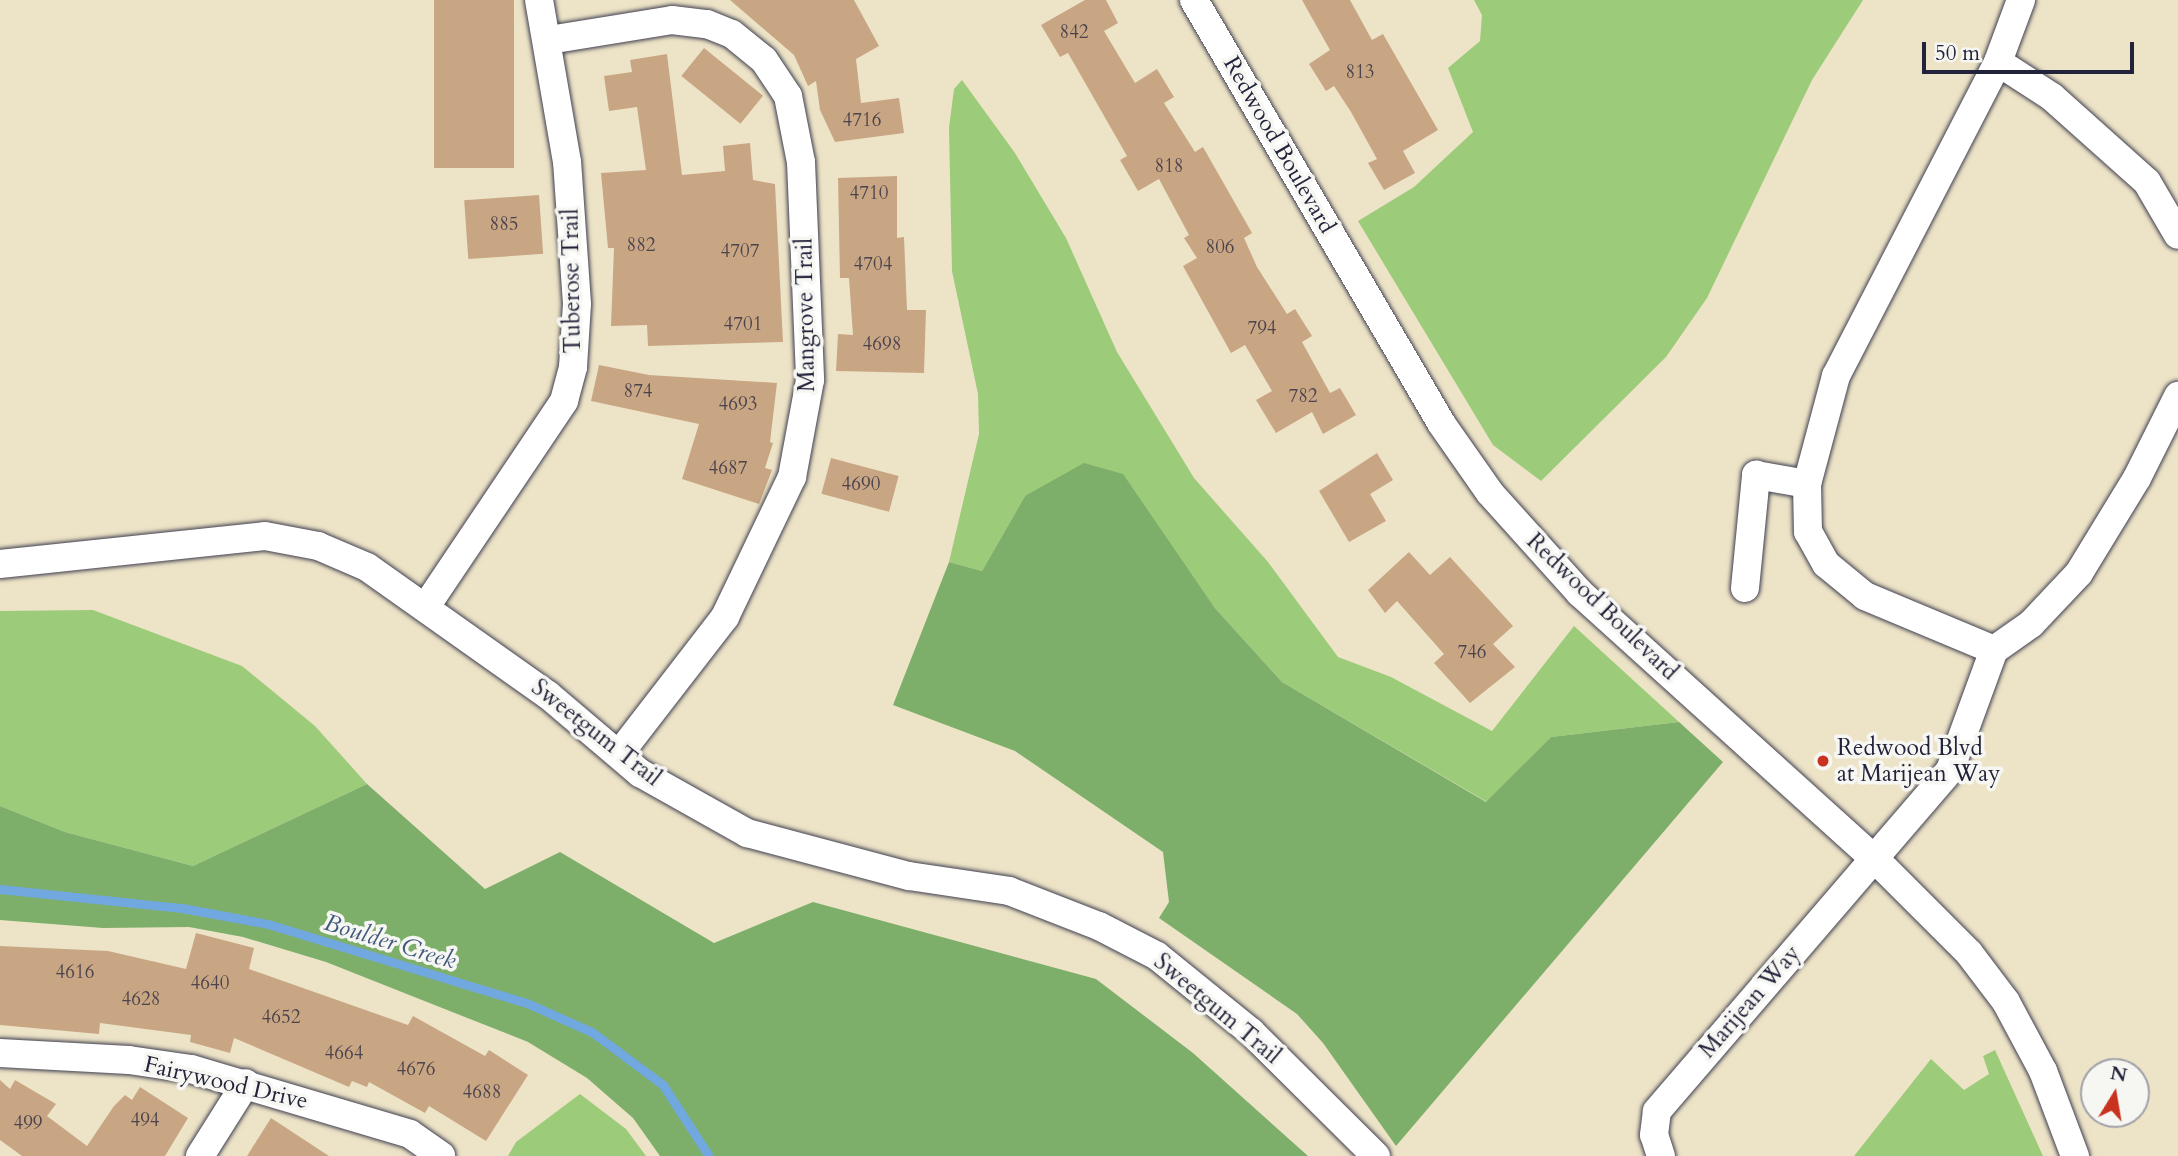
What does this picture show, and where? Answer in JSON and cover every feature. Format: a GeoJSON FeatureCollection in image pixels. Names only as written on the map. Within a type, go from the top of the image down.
{"type":"FeatureCollection","features":[{"type":"Feature","properties":{"kind":"street","name":"Tuberose Trail"},"geometry":{"type":"LineString","coordinates":[[427,605],[564,401],[573,367],[577,304],[572,225],[549,40],[539,0]]}},
{"type":"Feature","properties":{"kind":"street","name":"Redwood Boulevard"},"geometry":{"type":"LineString","coordinates":[[1194,0],[1441,423],[1490,493],[1580,593],[1938,918],[2006,1002],[2048,1083],[2075,1156]]}},
{"type":"Feature","properties":{"kind":"street"},"geometry":{"type":"LineString","coordinates":[[2021,0],[1998,62],[1836,376],[1807,484],[1808,532],[1826,564],[1865,596],[1994,650],[2031,624],[2079,573],[2137,478],[2178,396]]}},
{"type":"Feature","properties":{"kind":"street","name":"Mangrove Trail"},"geometry":{"type":"LineString","coordinates":[[549,40],[672,20],[707,24],[732,34],[764,60],[788,96],[800,162],[810,380],[792,477],[725,617],[619,754]]}},
{"type":"Feature","properties":{"kind":"street"},"geometry":{"type":"LineString","coordinates":[[1998,62],[2052,97],[2147,182],[2178,235]]}},
{"type":"Feature","properties":{"kind":"street"},"geometry":{"type":"LineString","coordinates":[[1745,588],[1756,475],[1807,484]]}},
{"type":"Feature","properties":{"kind":"street","name":"Sweetgum Trail"},"geometry":{"type":"LineString","coordinates":[[0,564],[265,536],[318,546],[367,566],[427,605],[640,773],[747,833],[909,876],[1009,891],[1099,926],[1157,956],[1251,1032],[1376,1156]]}},
{"type":"Feature","properties":{"kind":"street","name":"Marijean Way"},"geometry":{"type":"LineString","coordinates":[[1661,1156],[1654,1135],[1657,1111],[1950,770],[1994,650]]}},
{"type":"Feature","properties":{"kind":"street","name":"Fairywood Drive"},"geometry":{"type":"LineString","coordinates":[[0,1053],[129,1060],[246,1083],[410,1134],[441,1156]]}},
{"type":"Feature","properties":{"kind":"street"},"geometry":{"type":"LineString","coordinates":[[200,1156],[246,1083]]}},
{"type":"Feature","properties":{"kind":"green space"},"geometry":{"type":"Polygon","coordinates":[[[1474,0],[1863,0],[1812,80],[1707,298],[1666,357],[1541,481],[1493,445],[1358,221],[1414,187],[1473,132],[1448,68],[1480,41],[1482,15],[1474,0]]]}},
{"type":"Feature","properties":{"kind":"green space"},"geometry":{"type":"Polygon","coordinates":[[[962,80],[1015,153],[1066,238],[1117,352],[1194,478],[1268,562],[1338,657],[1391,677],[1492,731],[1574,626],[1679,722],[1551,737],[1487,802],[1282,682],[1214,607],[1025,496],[982,571],[949,562],[979,434],[978,394],[952,271],[949,128],[954,89],[962,80]]]}},
{"type":"Feature","properties":{"kind":"green space"},"geometry":{"type":"Polygon","coordinates":[[[1084,463],[1123,474],[1214,607],[1282,682],[1486,802],[1551,737],[1679,722],[1723,762],[1396,1146],[1323,1043],[1297,1014],[1159,918],[1169,902],[1163,852],[1015,751],[893,705],[949,562],[982,571],[1025,496],[1084,463]]]}},
{"type":"Feature","properties":{"kind":"green space"},"geometry":{"type":"Polygon","coordinates":[[[93,610],[242,666],[315,726],[367,784],[193,866],[65,832],[0,806],[0,611],[93,610]]]}},
{"type":"Feature","properties":{"kind":"green space"},"geometry":{"type":"Polygon","coordinates":[[[367,784],[485,889],[560,852],[714,943],[813,902],[1096,979],[1193,1053],[1308,1156],[660,1156],[633,1118],[587,1078],[528,1042],[326,962],[243,937],[189,927],[103,928],[0,920],[0,806],[65,832],[193,866],[367,784]]]}},
{"type":"Feature","properties":{"kind":"green space"},"geometry":{"type":"Polygon","coordinates":[[[1995,1050],[2043,1156],[1854,1156],[1931,1059],[1964,1090],[1989,1074],[1983,1056],[1995,1050]]]}},
{"type":"Feature","properties":{"kind":"green space"},"geometry":{"type":"Polygon","coordinates":[[[580,1094],[626,1129],[646,1156],[508,1156],[516,1142],[580,1094]]]}},
{"type":"Feature","properties":{"kind":"building"},"geometry":{"type":"Polygon","coordinates":[[[434,0],[514,0],[514,168],[434,168],[434,0]]]}},
{"type":"Feature","properties":{"kind":"building"},"geometry":{"type":"Polygon","coordinates":[[[730,0],[854,0],[879,46],[856,59],[861,103],[899,98],[904,133],[835,142],[820,110],[816,81],[808,86],[794,55],[730,0]]]}},
{"type":"Feature","properties":{"kind":"building"},"geometry":{"type":"Polygon","coordinates":[[[1085,0],[1106,0],[1118,23],[1104,31],[1135,83],[1157,69],[1174,97],[1164,103],[1195,152],[1203,147],[1252,233],[1244,238],[1257,267],[1287,314],[1295,309],[1312,336],[1302,342],[1330,393],[1340,388],[1356,415],[1323,434],[1312,412],[1276,433],[1256,400],[1272,391],[1245,345],[1231,353],[1183,266],[1197,258],[1184,238],[1189,235],[1159,179],[1138,191],[1120,160],[1127,156],[1068,53],[1060,57],[1041,25],[1085,0]]]}},
{"type":"Feature","properties":{"kind":"building"},"geometry":{"type":"Polygon","coordinates":[[[1302,0],[1350,0],[1372,40],[1383,34],[1438,130],[1403,151],[1415,173],[1384,190],[1368,163],[1377,159],[1351,112],[1334,86],[1326,91],[1309,64],[1330,50],[1302,0]]]}},
{"type":"Feature","properties":{"kind":"building"},"geometry":{"type":"Polygon","coordinates":[[[704,48],[763,96],[740,124],[681,76],[704,48]]]}},
{"type":"Feature","properties":{"kind":"building"},"geometry":{"type":"Polygon","coordinates":[[[667,54],[682,175],[725,171],[723,146],[750,143],[753,180],[775,184],[783,342],[648,346],[647,325],[611,326],[614,248],[608,248],[601,173],[646,170],[637,107],[609,111],[604,76],[632,72],[630,60],[667,54]]]}},
{"type":"Feature","properties":{"kind":"building"},"geometry":{"type":"Polygon","coordinates":[[[897,176],[897,238],[904,237],[907,310],[926,310],[924,373],[836,371],[838,334],[853,335],[849,278],[840,278],[838,178],[897,176]]]}},
{"type":"Feature","properties":{"kind":"building"},"geometry":{"type":"Polygon","coordinates":[[[539,195],[543,254],[468,259],[464,200],[539,195]]]}},
{"type":"Feature","properties":{"kind":"building"},"geometry":{"type":"Polygon","coordinates":[[[599,365],[649,375],[777,383],[770,442],[773,443],[765,468],[772,470],[759,504],[682,479],[699,424],[591,401],[599,365]]]}},
{"type":"Feature","properties":{"kind":"building"},"geometry":{"type":"Polygon","coordinates":[[[1377,453],[1393,480],[1370,494],[1386,521],[1349,542],[1319,491],[1377,453]]]}},
{"type":"Feature","properties":{"kind":"building"},"geometry":{"type":"Polygon","coordinates":[[[831,458],[899,476],[889,512],[821,494],[831,458]]]}},
{"type":"Feature","properties":{"kind":"building"},"geometry":{"type":"Polygon","coordinates":[[[1409,552],[1430,575],[1450,557],[1513,626],[1493,644],[1515,667],[1470,703],[1434,663],[1444,654],[1397,601],[1385,613],[1368,590],[1409,552]]]}},
{"type":"Feature","properties":{"kind":"building"},"geometry":{"type":"Polygon","coordinates":[[[196,933],[254,948],[249,969],[408,1025],[413,1016],[485,1056],[489,1050],[528,1075],[486,1141],[429,1106],[425,1113],[369,1082],[367,1087],[352,1081],[349,1087],[234,1038],[230,1053],[190,1042],[191,1035],[100,1023],[99,1034],[0,1025],[0,946],[108,951],[186,969],[196,933]]]}},
{"type":"Feature","properties":{"kind":"building"},"geometry":{"type":"Polygon","coordinates":[[[0,1080],[10,1089],[15,1080],[56,1104],[47,1116],[87,1146],[114,1106],[125,1095],[132,1100],[140,1087],[188,1118],[165,1156],[22,1156],[0,1140],[0,1080]]]}},
{"type":"Feature","properties":{"kind":"building"},"geometry":{"type":"Polygon","coordinates":[[[271,1118],[329,1156],[247,1156],[271,1118]]]}},
{"type":"Feature","properties":{"kind":"waterway","name":"Boulder Creek"},"geometry":{"type":"LineString","coordinates":[[0,889],[182,908],[268,924],[529,1004],[592,1032],[663,1085],[709,1156]]}},
{"type":"Feature","properties":{"kind":"place","name":"Redwood Blvd at Marijean Way"},"geometry":{"type":"Point","coordinates":[1823,761]}}]}
